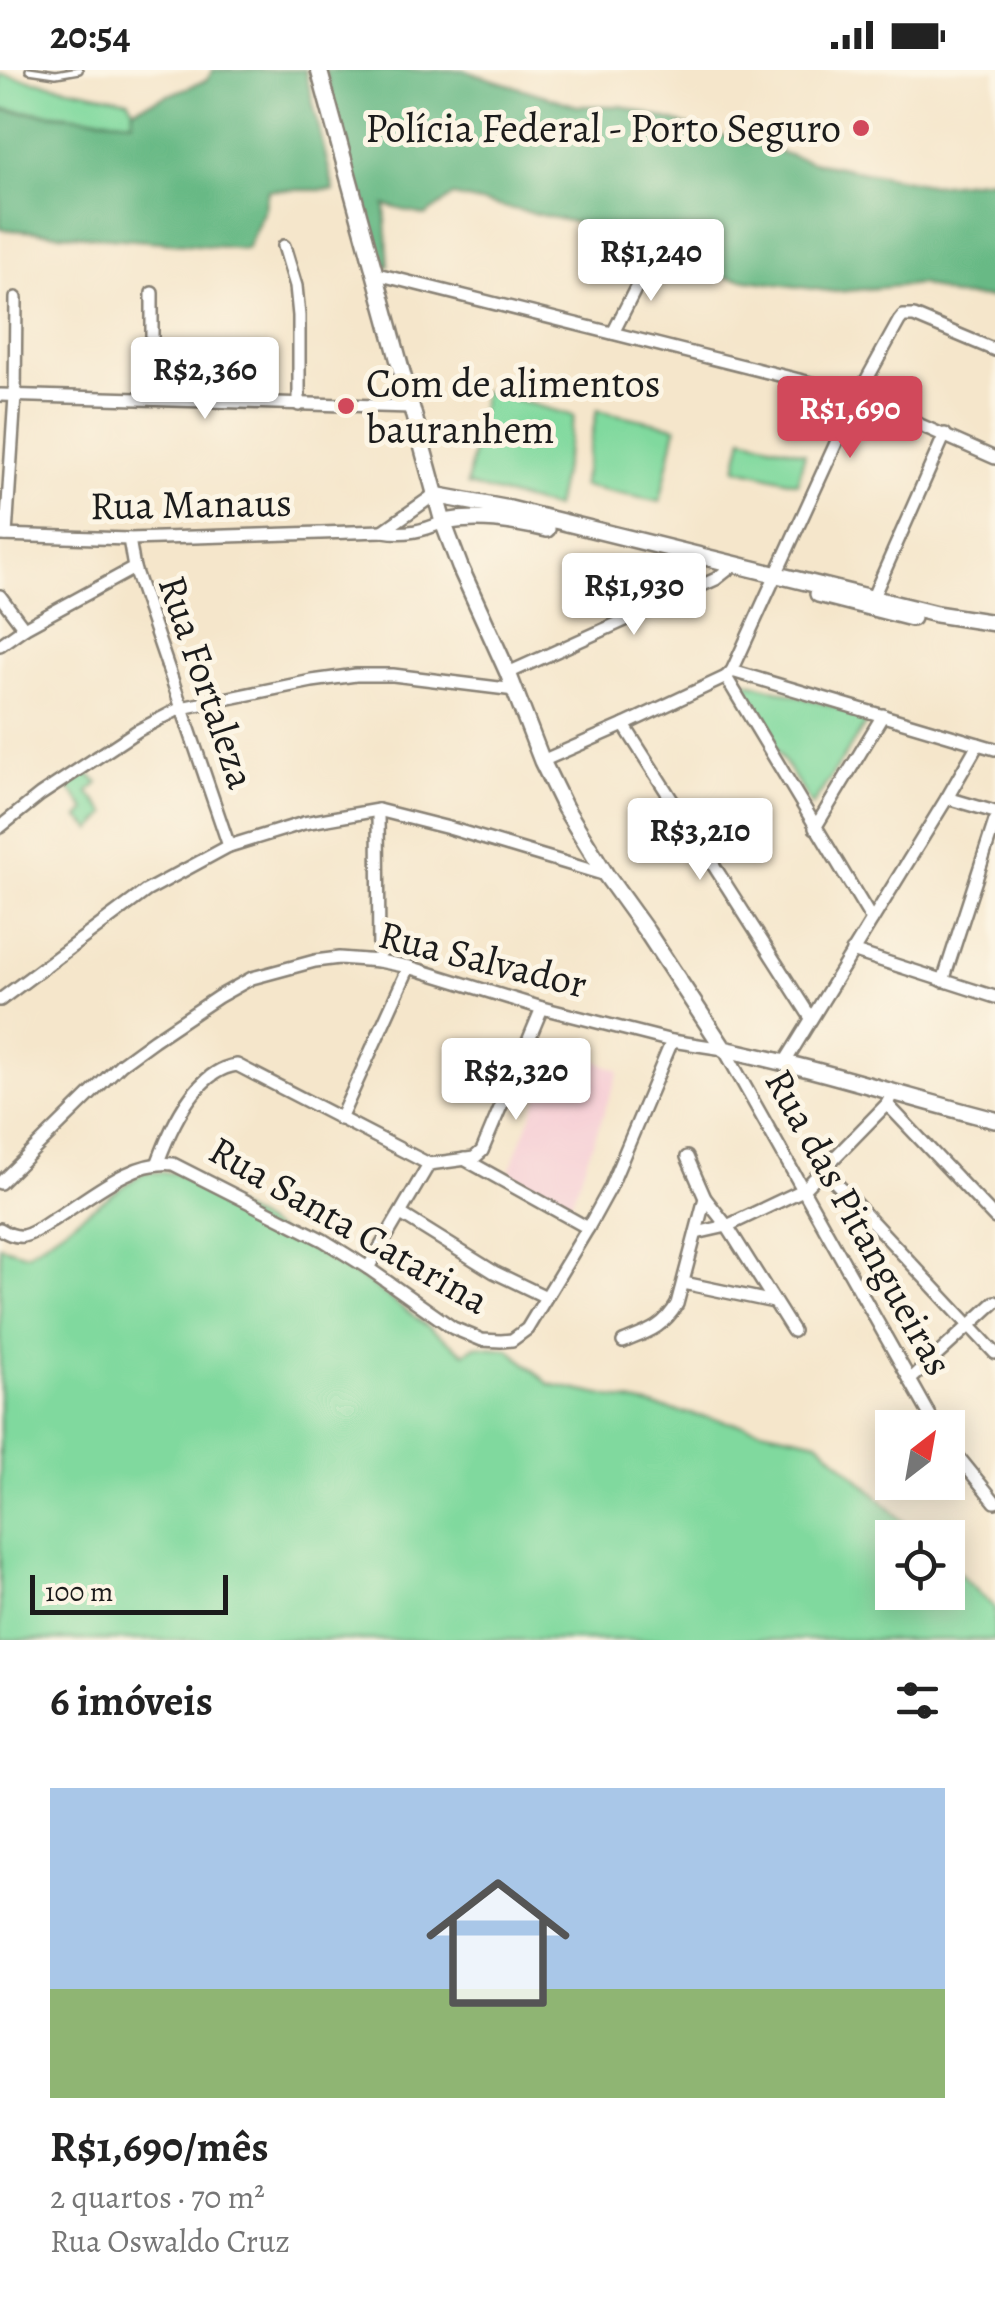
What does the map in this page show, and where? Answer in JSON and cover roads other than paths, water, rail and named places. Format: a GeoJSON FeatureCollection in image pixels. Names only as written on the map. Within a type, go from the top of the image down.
{"type":"FeatureCollection","features":[{"type":"Feature","properties":{"kind":"main road"},"geometry":{"type":"LineString","coordinates":[[318,70],[443,522],[542,761],[606,874],[724,1049],[785,1062],[889,1099],[995,1120]]}},
{"type":"Feature","properties":{"kind":"main road"},"geometry":{"type":"LineString","coordinates":[[434,495],[510,510],[773,578],[995,623]]}},
{"type":"Feature","properties":{"kind":"main road"},"geometry":{"type":"LineString","coordinates":[[443,522],[495,518],[731,568]]}},
{"type":"Feature","properties":{"kind":"main road"},"geometry":{"type":"LineString","coordinates":[[773,578],[935,624],[995,634]]}},
{"type":"Feature","properties":{"kind":"street"},"geometry":{"type":"LineString","coordinates":[[284,246],[296,286],[299,316],[299,405]]}},
{"type":"Feature","properties":{"kind":"street"},"geometry":{"type":"LineString","coordinates":[[613,333],[652,256]]}},
{"type":"Feature","properties":{"kind":"street"},"geometry":{"type":"LineString","coordinates":[[373,273],[811,383],[857,397],[995,458]]}},
{"type":"Feature","properties":{"kind":"street"},"geometry":{"type":"LineString","coordinates":[[152,293],[152,399]]}},
{"type":"Feature","properties":{"kind":"street"},"geometry":{"type":"LineString","coordinates":[[3,535],[15,396],[16,298]]}},
{"type":"Feature","properties":{"kind":"street"},"geometry":{"type":"LineString","coordinates":[[542,761],[729,674],[857,397],[899,320],[908,314],[995,350]]}},
{"type":"Feature","properties":{"kind":"street"},"geometry":{"type":"LineString","coordinates":[[0,395],[411,407]]}},
{"type":"Feature","properties":{"kind":"street"},"geometry":{"type":"LineString","coordinates":[[873,598],[945,434]]}},
{"type":"Feature","properties":{"kind":"street"},"geometry":{"type":"LineString","coordinates":[[383,531],[434,495]]}},
{"type":"Feature","properties":{"kind":"street","name":"Rua Manaus"},"geometry":{"type":"LineString","coordinates":[[3,535],[129,539],[396,533],[428,529],[443,522]]}},
{"type":"Feature","properties":{"kind":"street","name":"Rua Fortaleza"},"geometry":{"type":"LineString","coordinates":[[129,539],[134,568],[229,846]]}},
{"type":"Feature","properties":{"kind":"street"},"geometry":{"type":"LineString","coordinates":[[0,645],[134,568]]}},
{"type":"Feature","properties":{"kind":"street"},"geometry":{"type":"LineString","coordinates":[[508,672],[716,579],[731,568]]}},
{"type":"Feature","properties":{"kind":"street"},"geometry":{"type":"LineString","coordinates":[[0,596],[24,628]]}},
{"type":"Feature","properties":{"kind":"street"},"geometry":{"type":"LineString","coordinates":[[729,674],[995,748]]}},
{"type":"Feature","properties":{"kind":"street"},"geometry":{"type":"LineString","coordinates":[[729,674],[815,828],[872,920]]}},
{"type":"Feature","properties":{"kind":"street"},"geometry":{"type":"LineString","coordinates":[[0,827],[40,795],[137,730],[181,708],[312,680],[356,675],[393,675],[515,690]]}},
{"type":"Feature","properties":{"kind":"street"},"geometry":{"type":"LineString","coordinates":[[815,828],[883,715]]}},
{"type":"Feature","properties":{"kind":"street"},"geometry":{"type":"LineString","coordinates":[[624,725],[811,1018]]}},
{"type":"Feature","properties":{"kind":"street"},"geometry":{"type":"LineString","coordinates":[[785,1062],[978,744]]}},
{"type":"Feature","properties":{"kind":"street"},"geometry":{"type":"LineString","coordinates":[[948,798],[995,812]]}},
{"type":"Feature","properties":{"kind":"street"},"geometry":{"type":"LineString","coordinates":[[378,810],[378,960]]}},
{"type":"Feature","properties":{"kind":"street"},"geometry":{"type":"LineString","coordinates":[[0,1000],[146,891],[229,846],[304,822],[378,810],[606,874]]}},
{"type":"Feature","properties":{"kind":"street"},"geometry":{"type":"LineString","coordinates":[[944,981],[995,820]]}},
{"type":"Feature","properties":{"kind":"street"},"geometry":{"type":"LineString","coordinates":[[852,951],[995,997]]}},
{"type":"Feature","properties":{"kind":"street","name":"Rua Salvador"},"geometry":{"type":"LineString","coordinates":[[0,1183],[121,1064],[252,978],[315,961],[378,960],[542,1008],[672,1041],[724,1049]]}},
{"type":"Feature","properties":{"kind":"street"},"geometry":{"type":"LineString","coordinates":[[340,1119],[409,967]]}},
{"type":"Feature","properties":{"kind":"street"},"geometry":{"type":"LineString","coordinates":[[0,1229],[13,1236],[24,1236],[134,1169],[158,1162],[180,1113],[224,1066],[247,1069],[429,1164],[474,1158],[482,1151],[542,1008]]}},
{"type":"Feature","properties":{"kind":"street","name":"Rua Santa Catarina"},"geometry":{"type":"LineString","coordinates":[[158,1162],[185,1168],[323,1240],[452,1328],[482,1340],[512,1340],[527,1329],[610,1188],[672,1041]]}},
{"type":"Feature","properties":{"kind":"street","name":"Rua das Pitangueiras"},"geometry":{"type":"LineString","coordinates":[[724,1049],[927,1410]]}},
{"type":"Feature","properties":{"kind":"street"},"geometry":{"type":"LineString","coordinates":[[696,1233],[727,1226],[803,1190],[889,1099],[995,1218]]}},
{"type":"Feature","properties":{"kind":"street"},"geometry":{"type":"LineString","coordinates":[[687,1157],[705,1198],[794,1331]]}},
{"type":"Feature","properties":{"kind":"street"},"geometry":{"type":"LineString","coordinates":[[464,1159],[588,1228]]}},
{"type":"Feature","properties":{"kind":"street"},"geometry":{"type":"LineString","coordinates":[[368,1268],[429,1164]]}},
{"type":"Feature","properties":{"kind":"street"},"geometry":{"type":"LineString","coordinates":[[824,1170],[995,1353]]}},
{"type":"Feature","properties":{"kind":"street"},"geometry":{"type":"LineString","coordinates":[[623,1342],[668,1319],[677,1304],[705,1198]]}},
{"type":"Feature","properties":{"kind":"street","name":"Rua Santa Catarina"},"geometry":{"type":"LineString","coordinates":[[401,1214],[494,1272],[546,1296]]}},
{"type":"Feature","properties":{"kind":"street"},"geometry":{"type":"LineString","coordinates":[[684,1284],[774,1302]]}},
{"type":"Feature","properties":{"kind":"street"},"geometry":{"type":"LineString","coordinates":[[910,1380],[995,1302]]}},
{"type":"Feature","properties":{"kind":"street"},"geometry":{"type":"LineString","coordinates":[[965,1465],[995,1502]]}},
{"type":"Feature","properties":{"kind":"lane"},"geometry":{"type":"LineString","coordinates":[[30,70],[56,74],[79,70]]}},
{"type":"Feature","properties":{"kind":"place","name":"Polícia Federal - Porto Seguro"},"geometry":{"type":"Point","coordinates":[861,128]}},
{"type":"Feature","properties":{"kind":"place","name":"Com de alimentos bauranhem"},"geometry":{"type":"Point","coordinates":[346,406]}}]}
